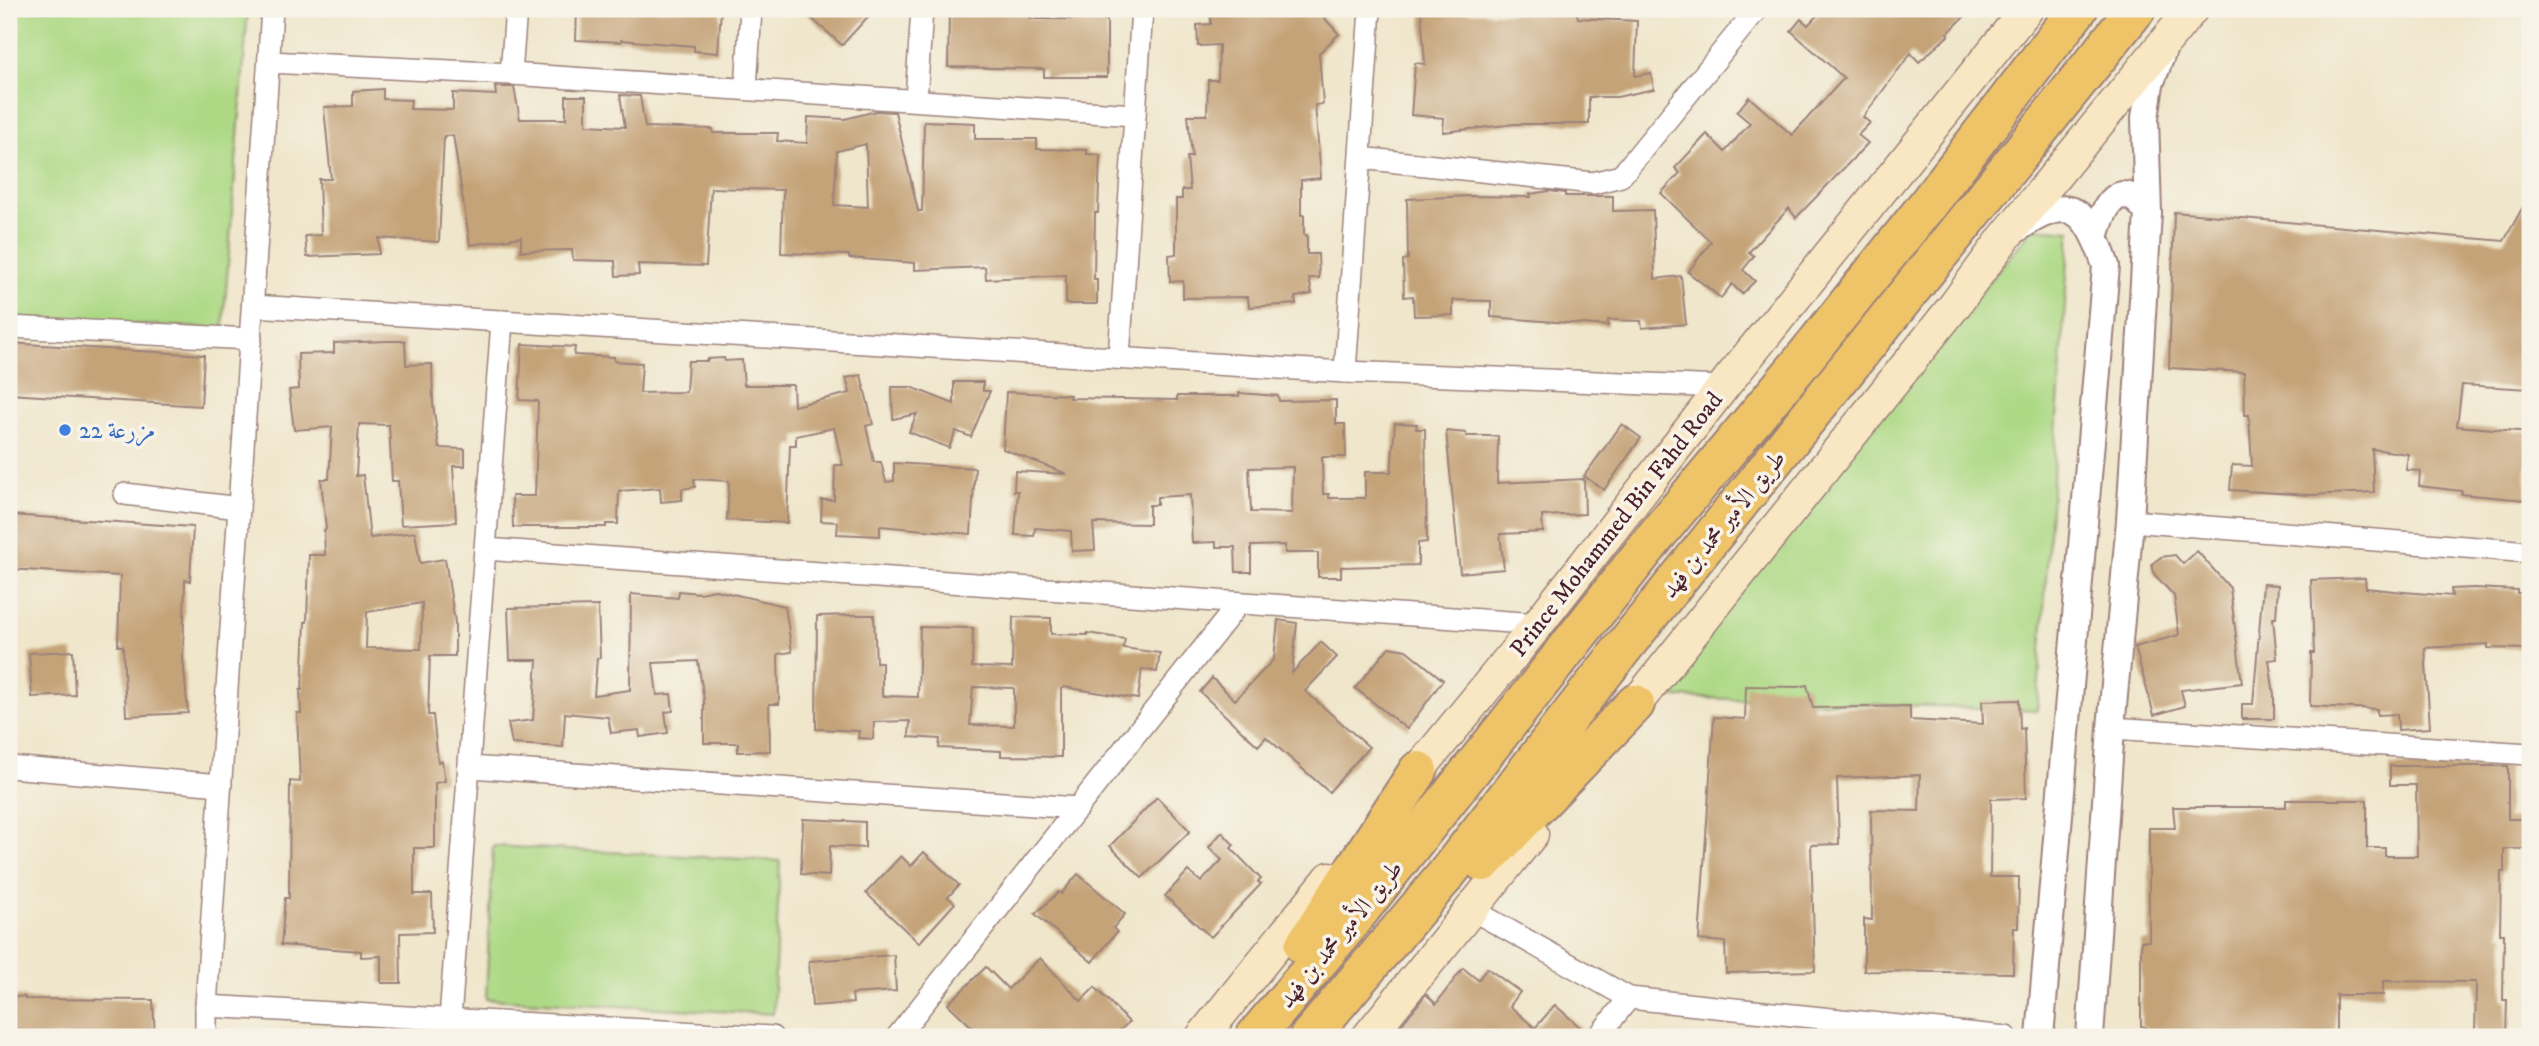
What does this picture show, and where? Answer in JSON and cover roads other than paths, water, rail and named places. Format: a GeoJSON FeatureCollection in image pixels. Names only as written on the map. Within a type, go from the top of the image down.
{"type":"FeatureCollection","features":[{"type":"Feature","properties":{"kind":"highway","name":"طريق الأمير محمد بن فهد"},"geometry":{"type":"LineString","coordinates":[[1255,1037],[1346,928],[1660,531],[1902,236],[2078,9]]}},
{"type":"Feature","properties":{"kind":"highway","name":"طريق الأمير محمد بن فهد"},"geometry":{"type":"LineString","coordinates":[[1308,1037],[1445,876],[1626,644],[2137,9]]}},
{"type":"Feature","properties":{"kind":"highway"},"geometry":{"type":"LineString","coordinates":[[1314,1037],[1636,704]]}},
{"type":"Feature","properties":{"kind":"highway"},"geometry":{"type":"LineString","coordinates":[[1245,1037],[1418,771]]}},
{"type":"Feature","properties":{"kind":"main road","name":"Prince Mohammed Bin Fahd Road"},"geometry":{"type":"LineString","coordinates":[[1202,1037],[1538,624],[1723,387],[2028,9]]}},
{"type":"Feature","properties":{"kind":"main road"},"geometry":{"type":"LineString","coordinates":[[1368,1037],[1946,316],[2004,239],[2192,9]]}},
{"type":"Feature","properties":{"kind":"street"},"geometry":{"type":"LineString","coordinates":[[206,1037],[272,9]]}},
{"type":"Feature","properties":{"kind":"street"},"geometry":{"type":"LineString","coordinates":[[511,74],[516,9]]}},
{"type":"Feature","properties":{"kind":"street"},"geometry":{"type":"LineString","coordinates":[[746,89],[751,9]]}},
{"type":"Feature","properties":{"kind":"street"},"geometry":{"type":"LineString","coordinates":[[916,100],[922,9]]}},
{"type":"Feature","properties":{"kind":"street"},"geometry":{"type":"LineString","coordinates":[[1119,358],[1142,9]]}},
{"type":"Feature","properties":{"kind":"street"},"geometry":{"type":"LineString","coordinates":[[1345,372],[1370,9]]}},
{"type":"Feature","properties":{"kind":"street"},"geometry":{"type":"LineString","coordinates":[[1360,158],[1593,183],[1621,176],[1757,9]]}},
{"type":"Feature","properties":{"kind":"street"},"geometry":{"type":"LineString","coordinates":[[2090,1037],[2130,522],[2148,213],[2146,118],[2150,84],[2167,39]]}},
{"type":"Feature","properties":{"kind":"street"},"geometry":{"type":"LineString","coordinates":[[269,62],[511,74],[1135,115]]}},
{"type":"Feature","properties":{"kind":"street"},"geometry":{"type":"LineString","coordinates":[[2096,234],[2107,204],[2116,197],[2126,196],[2139,200],[2148,213]]}},
{"type":"Feature","properties":{"kind":"street"},"geometry":{"type":"LineString","coordinates":[[2004,239],[2039,214],[2060,208],[2081,215],[2096,234],[2106,266],[2040,1037]]}},
{"type":"Feature","properties":{"kind":"street"},"geometry":{"type":"LineString","coordinates":[[253,306],[1345,372],[1723,387]]}},
{"type":"Feature","properties":{"kind":"street"},"geometry":{"type":"LineString","coordinates":[[450,1019],[502,321]]}},
{"type":"Feature","properties":{"kind":"street"},"geometry":{"type":"LineString","coordinates":[[9,327],[251,340]]}},
{"type":"Feature","properties":{"kind":"street"},"geometry":{"type":"LineString","coordinates":[[125,494],[239,508]]}},
{"type":"Feature","properties":{"kind":"street"},"geometry":{"type":"LineString","coordinates":[[2130,522],[2530,552]]}},
{"type":"Feature","properties":{"kind":"street"},"geometry":{"type":"LineString","coordinates":[[485,549],[1538,624]]}},
{"type":"Feature","properties":{"kind":"street"},"geometry":{"type":"LineString","coordinates":[[897,1037],[1240,603]]}},
{"type":"Feature","properties":{"kind":"street"},"geometry":{"type":"LineString","coordinates":[[2112,727],[2530,754]]}},
{"type":"Feature","properties":{"kind":"street"},"geometry":{"type":"LineString","coordinates":[[469,766],[1078,808]]}},
{"type":"Feature","properties":{"kind":"street"},"geometry":{"type":"LineString","coordinates":[[9,767],[221,785]]}},
{"type":"Feature","properties":{"kind":"street"},"geometry":{"type":"LineString","coordinates":[[1471,909],[1629,998],[2006,1037]]}},
{"type":"Feature","properties":{"kind":"street"},"geometry":{"type":"LineString","coordinates":[[1598,1037],[1629,998]]}},
{"type":"Feature","properties":{"kind":"street"},"geometry":{"type":"LineString","coordinates":[[206,1006],[772,1037]]}},
{"type":"Feature","properties":{"kind":"place","name":"مزرعة 22"},"geometry":{"type":"Point","coordinates":[65,430]}}]}
